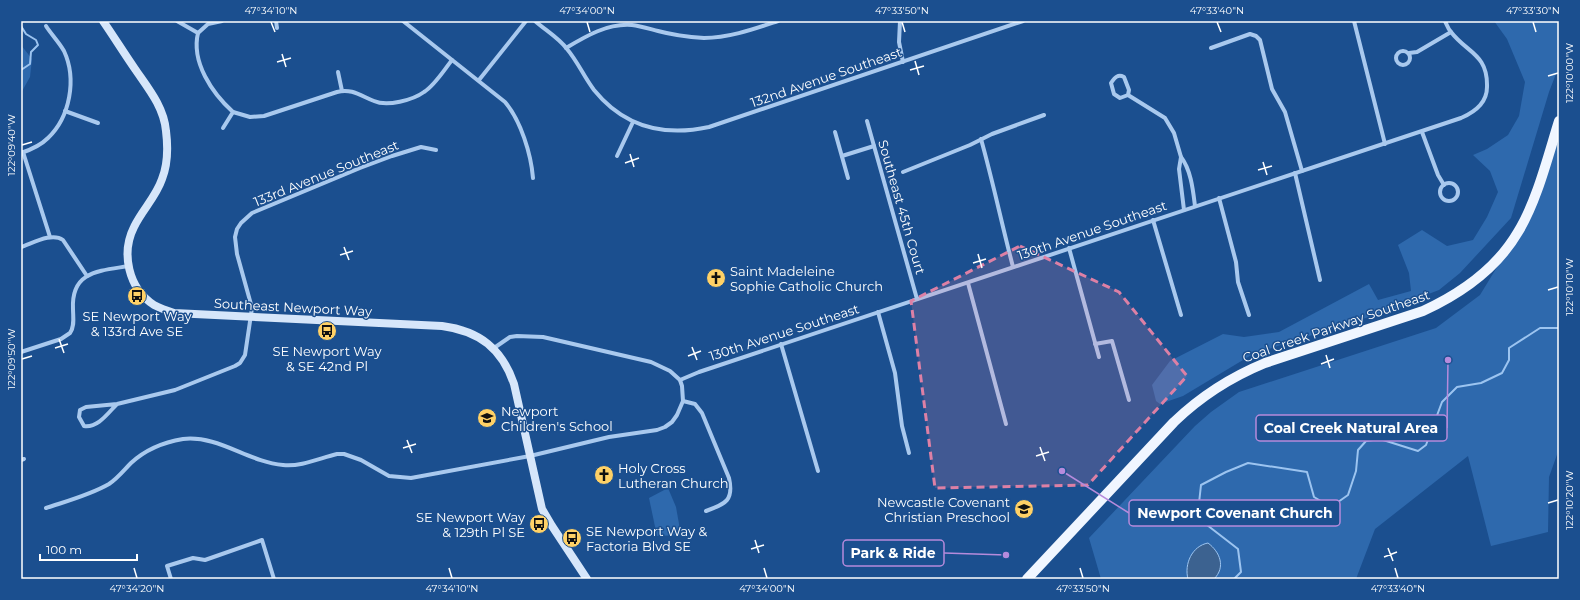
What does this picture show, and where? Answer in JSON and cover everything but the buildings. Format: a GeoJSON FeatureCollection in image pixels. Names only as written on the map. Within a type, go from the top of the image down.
{"type":"FeatureCollection","features":[{"type":"Feature","properties":{"kind":"main road","name":"Southeast Newport Way"},"geometry":{"type":"LineString","coordinates":[[103,21],[160,107],[166,129],[167,155],[162,178],[157,191],[135,226],[128,246],[129,266],[133,281],[139,290],[155,305],[166,310],[182,314],[449,327],[473,334],[494,348],[503,359],[514,384],[542,510],[587,579]]}},
{"type":"Feature","properties":{"kind":"main road","name":"Coal Creek Parkway Southeast"},"geometry":{"type":"LineString","coordinates":[[1027,579],[1174,422],[1189,407],[1210,392],[1246,371],[1265,363],[1423,311],[1439,304],[1471,283],[1504,252],[1521,227],[1532,200],[1559,120]]}},
{"type":"Feature","properties":{"kind":"main road"},"geometry":{"type":"LineString","coordinates":[[578,566],[593,579]]}},
{"type":"Feature","properties":{"kind":"street"},"geometry":{"type":"LineString","coordinates":[[177,21],[198,33]]}},
{"type":"Feature","properties":{"kind":"street"},"geometry":{"type":"LineString","coordinates":[[222,21],[208,24],[198,33],[195,48],[199,62],[210,84],[226,106],[233,112],[250,117],[264,116],[342,91],[353,91],[379,103],[390,104],[398,102],[424,93],[452,60]]}},
{"type":"Feature","properties":{"kind":"street"},"geometry":{"type":"LineString","coordinates":[[276,21],[277,28]]}},
{"type":"Feature","properties":{"kind":"street"},"geometry":{"type":"LineString","coordinates":[[403,21],[505,102],[516,117],[532,166],[534,178]]}},
{"type":"Feature","properties":{"kind":"street"},"geometry":{"type":"LineString","coordinates":[[479,80],[526,21]]}},
{"type":"Feature","properties":{"kind":"street","name":"132nd Avenue Southeast"},"geometry":{"type":"LineString","coordinates":[[535,21],[566,48],[593,88],[605,102],[633,122],[653,129],[665,131],[703,129],[1023,21]]}},
{"type":"Feature","properties":{"kind":"street"},"geometry":{"type":"LineString","coordinates":[[566,48],[593,32],[631,23],[684,36],[705,38],[742,33],[778,21]]}},
{"type":"Feature","properties":{"kind":"street"},"geometry":{"type":"LineString","coordinates":[[900,21],[899,42],[903,62]]}},
{"type":"Feature","properties":{"kind":"street"},"geometry":{"type":"LineString","coordinates":[[1354,21],[1385,144]]}},
{"type":"Feature","properties":{"kind":"street"},"geometry":{"type":"LineString","coordinates":[[1409,53],[1417,52],[1451,32],[1445,21]]}},
{"type":"Feature","properties":{"kind":"street"},"geometry":{"type":"LineString","coordinates":[[46,26],[63,50],[67,61],[70,86],[68,101],[59,124],[47,139],[22,153],[50,237]]}},
{"type":"Feature","properties":{"kind":"street","name":"130th Avenue Southeast"},"geometry":{"type":"LineString","coordinates":[[680,380],[781,344],[1461,118],[1479,107],[1486,95],[1488,78],[1477,55],[1451,32]]}},
{"type":"Feature","properties":{"kind":"street"},"geometry":{"type":"LineString","coordinates":[[1211,48],[1250,34],[1256,36],[1260,40],[1272,89],[1285,112],[1302,171]]}},
{"type":"Feature","properties":{"kind":"street"},"geometry":{"type":"LineString","coordinates":[[338,72],[342,91]]}},
{"type":"Feature","properties":{"kind":"street"},"geometry":{"type":"LineString","coordinates":[[1121,76],[1124,77],[1129,90],[1128,95],[1120,98],[1114,94],[1111,83],[1115,78],[1121,76]]}},
{"type":"Feature","properties":{"kind":"street"},"geometry":{"type":"LineString","coordinates":[[1128,95],[1165,118],[1174,133],[1181,157],[1185,163],[1191,182],[1195,206]]}},
{"type":"Feature","properties":{"kind":"street"},"geometry":{"type":"LineString","coordinates":[[65,111],[98,123]]}},
{"type":"Feature","properties":{"kind":"street"},"geometry":{"type":"LineString","coordinates":[[223,128],[233,112]]}},
{"type":"Feature","properties":{"kind":"street"},"geometry":{"type":"LineString","coordinates":[[903,172],[970,145],[981,139],[1044,115]]}},
{"type":"Feature","properties":{"kind":"street","name":"Southeast 45th Court"},"geometry":{"type":"LineString","coordinates":[[867,121],[918,299]]}},
{"type":"Feature","properties":{"kind":"street"},"geometry":{"type":"LineString","coordinates":[[617,156],[633,122]]}},
{"type":"Feature","properties":{"kind":"street"},"geometry":{"type":"LineString","coordinates":[[835,132],[848,178]]}},
{"type":"Feature","properties":{"kind":"street"},"geometry":{"type":"LineString","coordinates":[[1422,132],[1438,175],[1444,185]]}},
{"type":"Feature","properties":{"kind":"street"},"geometry":{"type":"LineString","coordinates":[[981,139],[1013,267]]}},
{"type":"Feature","properties":{"kind":"street"},"geometry":{"type":"LineString","coordinates":[[842,156],[874,146]]}},
{"type":"Feature","properties":{"kind":"street","name":"133rd Avenue Southeast"},"geometry":{"type":"LineString","coordinates":[[251,318],[252,308],[237,254],[235,237],[237,229],[241,223],[252,213],[379,161],[421,147],[436,150]]}},
{"type":"Feature","properties":{"kind":"street"},"geometry":{"type":"LineString","coordinates":[[1181,157],[1179,169],[1184,210]]}},
{"type":"Feature","properties":{"kind":"street"},"geometry":{"type":"LineString","coordinates":[[1295,173],[1320,280]]}},
{"type":"Feature","properties":{"kind":"street"},"geometry":{"type":"LineString","coordinates":[[1450,184],[1455,186],[1457,192],[1454,199],[1448,201],[1442,197],[1440,192],[1444,185],[1450,184]]}},
{"type":"Feature","properties":{"kind":"street"},"geometry":{"type":"LineString","coordinates":[[1219,198],[1236,262],[1238,282],[1249,315]]}},
{"type":"Feature","properties":{"kind":"street"},"geometry":{"type":"LineString","coordinates":[[1153,220],[1180,314]]}},
{"type":"Feature","properties":{"kind":"street"},"geometry":{"type":"LineString","coordinates":[[21,247],[55,236],[63,240],[87,276]]}},
{"type":"Feature","properties":{"kind":"street"},"geometry":{"type":"LineString","coordinates":[[1069,248],[1099,357]]}},
{"type":"Feature","properties":{"kind":"street"},"geometry":{"type":"LineString","coordinates":[[21,352],[61,339],[70,334],[74,321],[72,299],[74,291],[87,276],[129,266]]}},
{"type":"Feature","properties":{"kind":"street"},"geometry":{"type":"LineString","coordinates":[[968,283],[1006,424]]}},
{"type":"Feature","properties":{"kind":"street"},"geometry":{"type":"LineString","coordinates":[[878,312],[895,373],[902,426],[909,453]]}},
{"type":"Feature","properties":{"kind":"street"},"geometry":{"type":"LineString","coordinates":[[117,404],[96,424],[90,427],[84,426],[79,417],[80,410],[86,407],[117,404],[175,390],[240,364],[245,355],[251,318]]}},
{"type":"Feature","properties":{"kind":"street"},"geometry":{"type":"LineString","coordinates":[[46,508],[97,490],[110,483],[132,462],[144,454],[166,443],[185,439],[210,441],[253,458],[284,465],[299,464],[337,454],[344,454],[360,460],[389,476],[411,478],[530,456],[590,441],[643,433],[665,427],[678,415],[683,401],[680,380],[670,371],[651,362],[543,337],[517,336],[503,341],[494,348]]}},
{"type":"Feature","properties":{"kind":"street"},"geometry":{"type":"LineString","coordinates":[[1095,344],[1112,341],[1129,400]]}},
{"type":"Feature","properties":{"kind":"street"},"geometry":{"type":"LineString","coordinates":[[781,344],[818,471]]}},
{"type":"Feature","properties":{"kind":"street"},"geometry":{"type":"LineString","coordinates":[[683,401],[695,404],[702,413],[731,486],[731,492],[726,501],[718,507],[706,511]]}},
{"type":"Feature","properties":{"kind":"street"},"geometry":{"type":"LineString","coordinates":[[171,579],[168,566],[193,558],[205,560],[262,540],[274,579]]}},
{"type":"Feature","properties":{"kind":"highlighted area"},"geometry":{"type":"Polygon","coordinates":[[[1020,246],[1119,292],[1187,376],[1088,485],[935,488],[911,301],[1020,246]]]}},
{"type":"Feature","properties":{"kind":"shaded area"},"geometry":{"type":"Polygon","coordinates":[[[1494,21],[1559,21],[1559,66],[1549,92],[1511,218],[1460,273],[1439,290],[1418,298],[1403,306],[1253,354],[1183,396],[1160,404],[1156,401],[1152,385],[1170,361],[1223,334],[1244,337],[1279,332],[1369,284],[1378,300],[1411,291],[1409,273],[1398,245],[1422,230],[1447,246],[1473,240],[1487,217],[1498,192],[1490,171],[1473,155],[1487,149],[1508,135],[1519,116],[1525,82],[1507,39],[1494,21]]]}},
{"type":"Feature","properties":{"kind":"shaded area"},"geometry":{"type":"Polygon","coordinates":[[[21,45],[32,59],[30,77],[21,93],[21,45]]]}},
{"type":"Feature","properties":{"kind":"shaded area"},"geometry":{"type":"Polygon","coordinates":[[[1559,123],[1559,449],[1549,477],[1548,532],[1491,546],[1468,456],[1375,529],[1356,579],[1101,579],[1089,538],[1195,426],[1211,412],[1239,392],[1436,328],[1480,295],[1519,231],[1559,123]]]}},
{"type":"Feature","properties":{"kind":"shaded area"},"geometry":{"type":"Polygon","coordinates":[[[668,488],[676,507],[681,535],[657,536],[649,498],[668,488]]]}},
{"type":"Feature","properties":{"kind":"shaded area"},"geometry":{"type":"Polygon","coordinates":[[[1208,543],[1216,551],[1220,560],[1221,565],[1218,574],[1214,579],[1188,579],[1187,567],[1190,556],[1202,545],[1208,543]]]}},
{"type":"Feature","properties":{"kind":"waterway"},"geometry":{"type":"LineString","coordinates":[[21,26],[26,34],[36,40],[38,45],[31,52],[30,64],[21,70]]}},
{"type":"Feature","properties":{"kind":"waterway"},"geometry":{"type":"LineString","coordinates":[[1234,579],[1241,572],[1238,549],[1207,525],[1199,503],[1201,485],[1248,463],[1307,472],[1314,497],[1331,507],[1348,495],[1356,471],[1358,450],[1366,441],[1380,439],[1418,451],[1426,445],[1442,402],[1457,387],[1481,383],[1502,373],[1509,360],[1509,348],[1540,328],[1559,328]]}},
{"type":"Feature","properties":{"kind":"place","name":"Saint Madeleine Sophie Catholic Church"},"geometry":{"type":"Point","coordinates":[716,278]}},
{"type":"Feature","properties":{"kind":"place","name":"SE Newport Way & 133rd Ave SE"},"geometry":{"type":"Point","coordinates":[137,296]}},
{"type":"Feature","properties":{"kind":"place","name":"SE Newport Way & SE 42nd Pl"},"geometry":{"type":"Point","coordinates":[327,331]}},
{"type":"Feature","properties":{"kind":"place","name":"Coal Creek Natural Area"},"geometry":{"type":"Point","coordinates":[1448,360]}},
{"type":"Feature","properties":{"kind":"place","name":"Newport Children's School"},"geometry":{"type":"Point","coordinates":[487,418]}},
{"type":"Feature","properties":{"kind":"place","name":"Newport Covenant Church"},"geometry":{"type":"Point","coordinates":[1062,471]}},
{"type":"Feature","properties":{"kind":"place","name":"Holy Cross Lutheran Church"},"geometry":{"type":"Point","coordinates":[604,475]}},
{"type":"Feature","properties":{"kind":"place","name":"Newcastle Covenant Christian Preschool"},"geometry":{"type":"Point","coordinates":[1024,509]}},
{"type":"Feature","properties":{"kind":"place","name":"SE Newport Way & 129th Pl SE"},"geometry":{"type":"Point","coordinates":[539,524]}},
{"type":"Feature","properties":{"kind":"place","name":"SE Newport Way & Factoria Blvd SE"},"geometry":{"type":"Point","coordinates":[572,538]}},
{"type":"Feature","properties":{"kind":"place","name":"Park & Ride"},"geometry":{"type":"Point","coordinates":[1006,555]}}]}
